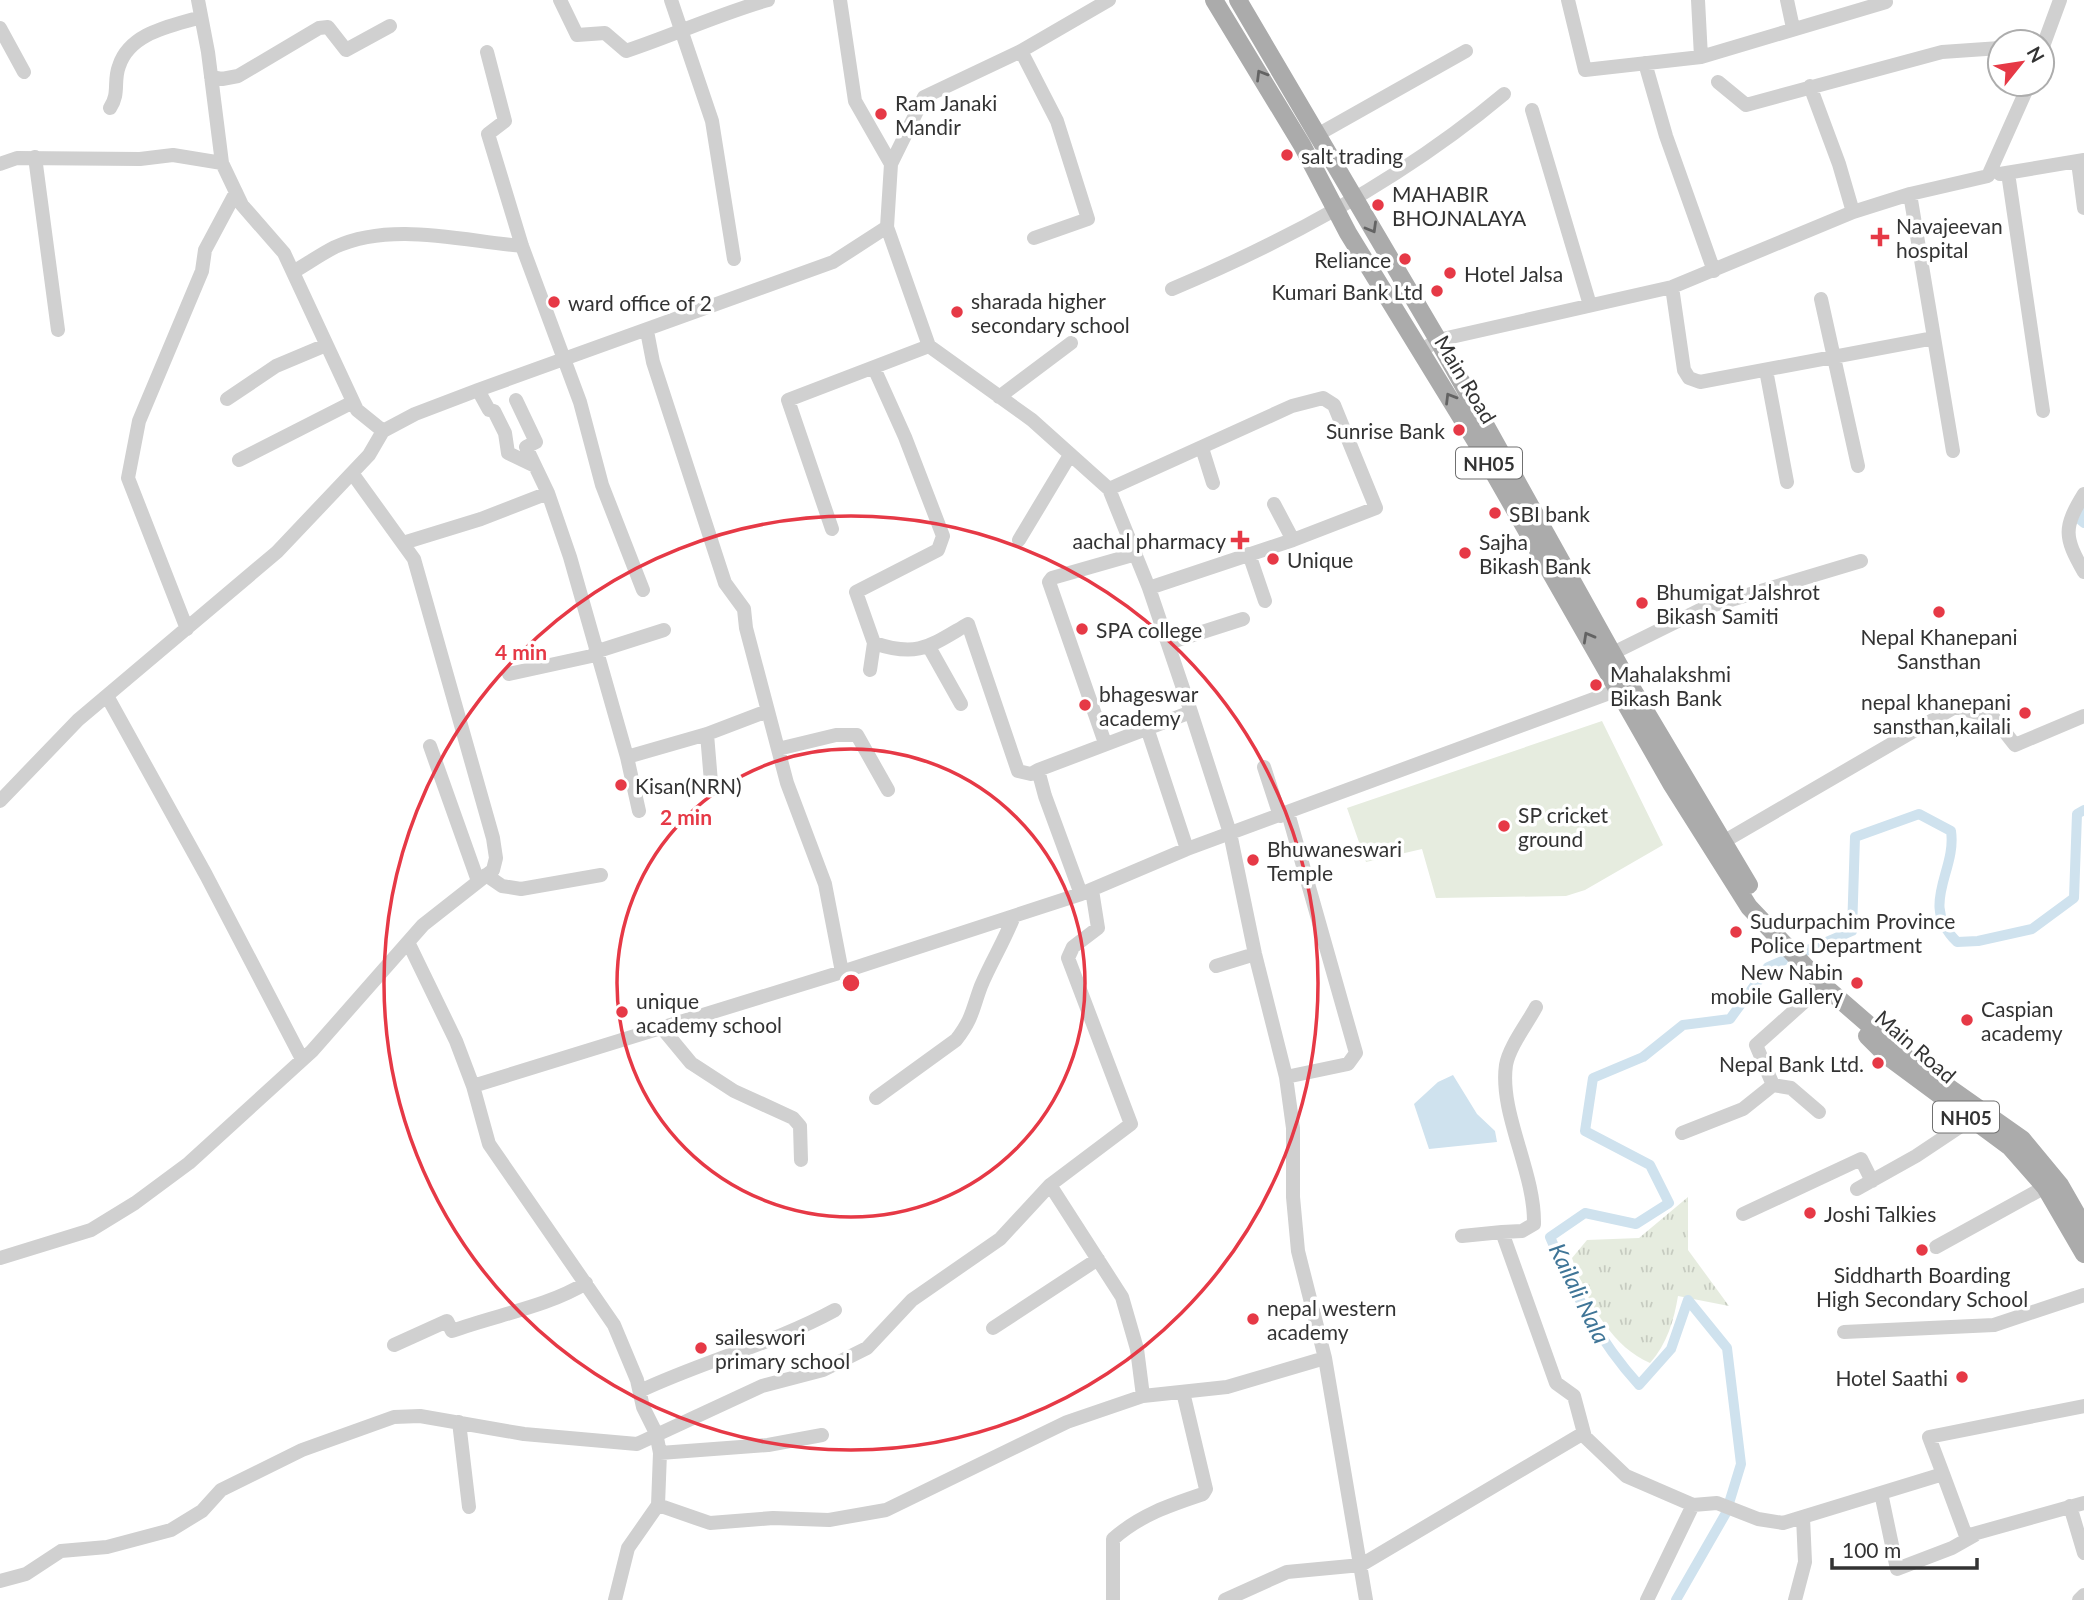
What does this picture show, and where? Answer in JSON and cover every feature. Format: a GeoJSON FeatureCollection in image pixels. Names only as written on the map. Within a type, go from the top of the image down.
{"type":"FeatureCollection","features":[{"type":"Feature","properties":{"kind":"main road","name":"Main Road"},"geometry":{"type":"LineString","coordinates":[[1214,0],[1282,96],[1317,135],[1356,199],[1438,340],[1517,497],[1624,688],[1742,895],[1755,914],[1767,922]]}},
{"type":"Feature","properties":{"kind":"main road","name":"Main Road"},"geometry":{"type":"LineString","coordinates":[[1238,0],[1335,208],[1613,653],[1624,688],[1723,842],[1762,907],[1767,922],[1783,944],[1825,987],[1907,1058],[2022,1139],[2060,1185],[2084,1227]]}},
{"type":"Feature","properties":{"kind":"main road","name":"Main Road"},"geometry":{"type":"LineString","coordinates":[[1825,987],[1835,1002],[1887,1056],[2010,1147],[2045,1187],[2084,1254]]}},
{"type":"Feature","properties":{"kind":"street"},"geometry":{"type":"LineString","coordinates":[[198,0],[222,163],[242,205],[284,253],[357,410],[383,431]]}},
{"type":"Feature","properties":{"kind":"street"},"geometry":{"type":"LineString","coordinates":[[560,0],[577,35],[605,33],[626,51],[681,33],[720,14],[768,0]]}},
{"type":"Feature","properties":{"kind":"street"},"geometry":{"type":"LineString","coordinates":[[671,0],[712,121],[734,258]]}},
{"type":"Feature","properties":{"kind":"street"},"geometry":{"type":"LineString","coordinates":[[840,0],[855,101],[891,164]]}},
{"type":"Feature","properties":{"kind":"street"},"geometry":{"type":"LineString","coordinates":[[1110,0],[1021,51],[924,97],[891,164],[887,227],[929,346],[1032,420],[1109,489],[1149,588],[1230,833],[1255,954],[1286,1077],[1293,1128],[1293,1196],[1298,1251],[1325,1358],[1366,1600]]}},
{"type":"Feature","properties":{"kind":"street"},"geometry":{"type":"LineString","coordinates":[[1568,0],[1585,70],[1701,57],[1888,1]]}},
{"type":"Feature","properties":{"kind":"street"},"geometry":{"type":"LineString","coordinates":[[1698,0],[1701,57]]}},
{"type":"Feature","properties":{"kind":"street"},"geometry":{"type":"LineString","coordinates":[[1787,0],[1793,28]]}},
{"type":"Feature","properties":{"kind":"street"},"geometry":{"type":"LineString","coordinates":[[2049,28],[2060,0]]}},
{"type":"Feature","properties":{"kind":"street"},"geometry":{"type":"LineString","coordinates":[[110,108],[117,97],[118,66],[139,39],[201,17]]}},
{"type":"Feature","properties":{"kind":"street"},"geometry":{"type":"LineString","coordinates":[[211,77],[222,79],[238,76],[319,28],[328,27],[346,50],[390,26]]}},
{"type":"Feature","properties":{"kind":"street"},"geometry":{"type":"LineString","coordinates":[[0,28],[24,72]]}},
{"type":"Feature","properties":{"kind":"street"},"geometry":{"type":"LineString","coordinates":[[1718,82],[1746,105],[1942,52],[1986,49]]}},
{"type":"Feature","properties":{"kind":"street"},"geometry":{"type":"LineString","coordinates":[[1021,51],[1057,121],[1088,219],[1034,238]]}},
{"type":"Feature","properties":{"kind":"street"},"geometry":{"type":"LineString","coordinates":[[1317,135],[1466,51]]}},
{"type":"Feature","properties":{"kind":"street"},"geometry":{"type":"LineString","coordinates":[[487,52],[505,121],[488,134],[522,246],[580,402],[602,485],[643,590]]}},
{"type":"Feature","properties":{"kind":"street"},"geometry":{"type":"LineString","coordinates":[[1645,63],[1666,136],[1714,271]]}},
{"type":"Feature","properties":{"kind":"street"},"geometry":{"type":"LineString","coordinates":[[1810,86],[1839,164],[1853,212]]}},
{"type":"Feature","properties":{"kind":"street"},"geometry":{"type":"LineString","coordinates":[[1172,289],[1251,256],[1335,208],[1356,199],[1419,160],[1504,94]]}},
{"type":"Feature","properties":{"kind":"street"},"geometry":{"type":"LineString","coordinates":[[1988,176],[2023,98]]}},
{"type":"Feature","properties":{"kind":"street"},"geometry":{"type":"LineString","coordinates":[[1532,110],[1590,305]]}},
{"type":"Feature","properties":{"kind":"street"},"geometry":{"type":"LineString","coordinates":[[0,164],[17,158],[34,157],[140,159],[173,155],[222,163]]}},
{"type":"Feature","properties":{"kind":"street"},"geometry":{"type":"LineString","coordinates":[[34,157],[58,330]]}},
{"type":"Feature","properties":{"kind":"street"},"geometry":{"type":"LineString","coordinates":[[1422,349],[1438,340],[1672,287],[1853,212],[1910,194],[1988,176],[2081,161],[2084,208]]}},
{"type":"Feature","properties":{"kind":"street"},"geometry":{"type":"LineString","coordinates":[[2008,173],[2043,411]]}},
{"type":"Feature","properties":{"kind":"street"},"geometry":{"type":"LineString","coordinates":[[187,629],[128,478],[139,421],[202,271],[205,250],[236,192]]}},
{"type":"Feature","properties":{"kind":"street"},"geometry":{"type":"LineString","coordinates":[[1910,194],[1952,451]]}},
{"type":"Feature","properties":{"kind":"street"},"geometry":{"type":"LineString","coordinates":[[0,801],[78,720],[277,552],[369,455],[383,431],[415,414],[478,390],[501,384],[562,359],[647,331],[834,262],[887,227]]}},
{"type":"Feature","properties":{"kind":"street"},"geometry":{"type":"LineString","coordinates":[[293,272],[335,247],[359,240],[407,234],[522,246]]}},
{"type":"Feature","properties":{"kind":"street"},"geometry":{"type":"LineString","coordinates":[[1672,287],[1684,370],[1689,378],[1700,382],[1934,338]]}},
{"type":"Feature","properties":{"kind":"street"},"geometry":{"type":"LineString","coordinates":[[1821,299],[1858,466]]}},
{"type":"Feature","properties":{"kind":"street"},"geometry":{"type":"LineString","coordinates":[[647,331],[653,362],[725,583],[744,609],[746,628],[787,783],[825,884],[842,972]]}},
{"type":"Feature","properties":{"kind":"street"},"geometry":{"type":"LineString","coordinates":[[999,397],[1071,343]]}},
{"type":"Feature","properties":{"kind":"street"},"geometry":{"type":"LineString","coordinates":[[227,399],[276,366],[326,345]]}},
{"type":"Feature","properties":{"kind":"street"},"geometry":{"type":"LineString","coordinates":[[832,529],[788,400],[929,346]]}},
{"type":"Feature","properties":{"kind":"street"},"geometry":{"type":"LineString","coordinates":[[870,670],[874,643],[856,592],[938,550],[943,536],[905,437],[874,368]]}},
{"type":"Feature","properties":{"kind":"street"},"geometry":{"type":"LineString","coordinates":[[1766,370],[1787,482]]}},
{"type":"Feature","properties":{"kind":"street"},"geometry":{"type":"LineString","coordinates":[[478,390],[489,410],[494,411],[505,433],[509,453],[535,466]]}},
{"type":"Feature","properties":{"kind":"street"},"geometry":{"type":"LineString","coordinates":[[1109,489],[1292,406],[1323,398],[1334,405],[1376,508],[1293,540],[1149,588]]}},
{"type":"Feature","properties":{"kind":"street"},"geometry":{"type":"LineString","coordinates":[[516,400],[533,431],[536,442],[526,447],[548,494],[627,757],[639,811]]}},
{"type":"Feature","properties":{"kind":"street"},"geometry":{"type":"LineString","coordinates":[[239,460],[353,402]]}},
{"type":"Feature","properties":{"kind":"street"},"geometry":{"type":"LineString","coordinates":[[1202,447],[1213,483]]}},
{"type":"Feature","properties":{"kind":"street"},"geometry":{"type":"LineString","coordinates":[[1019,540],[1070,455]]}},
{"type":"Feature","properties":{"kind":"street"},"geometry":{"type":"LineString","coordinates":[[0,1258],[91,1230],[135,1203],[189,1163],[302,1059],[436,913],[493,870],[496,858],[493,838],[414,559],[352,473]]}},
{"type":"Feature","properties":{"kind":"street"},"geometry":{"type":"LineString","coordinates":[[403,543],[481,519],[548,494]]}},
{"type":"Feature","properties":{"kind":"street"},"geometry":{"type":"LineString","coordinates":[[2084,494],[2069,519],[2067,539],[2084,572]]}},
{"type":"Feature","properties":{"kind":"street"},"geometry":{"type":"LineString","coordinates":[[1274,504],[1293,540]]}},
{"type":"Feature","properties":{"kind":"street"},"geometry":{"type":"LineString","coordinates":[[1105,743],[1049,582],[1052,578],[1136,554]]}},
{"type":"Feature","properties":{"kind":"street"},"geometry":{"type":"LineString","coordinates":[[1248,554],[1265,601]]}},
{"type":"Feature","properties":{"kind":"street"},"geometry":{"type":"LineString","coordinates":[[1613,653],[1704,608],[1861,561]]}},
{"type":"Feature","properties":{"kind":"street"},"geometry":{"type":"LineString","coordinates":[[874,643],[896,652],[929,647],[967,619],[1018,771],[1031,774],[1105,743],[1191,712]]}},
{"type":"Feature","properties":{"kind":"street"},"geometry":{"type":"LineString","coordinates":[[1168,643],[1242,619]]}},
{"type":"Feature","properties":{"kind":"street"},"geometry":{"type":"LineString","coordinates":[[509,674],[596,654],[664,630]]}},
{"type":"Feature","properties":{"kind":"street"},"geometry":{"type":"LineString","coordinates":[[929,647],[961,704]]}},
{"type":"Feature","properties":{"kind":"street"},"geometry":{"type":"LineString","coordinates":[[473,1086],[842,972],[1087,892],[1187,849],[1624,688]]}},
{"type":"Feature","properties":{"kind":"street"},"geometry":{"type":"LineString","coordinates":[[107,696],[206,875],[302,1059]]}},
{"type":"Feature","properties":{"kind":"street"},"geometry":{"type":"LineString","coordinates":[[1723,842],[1955,708],[1993,717],[2015,745],[2084,716]]}},
{"type":"Feature","properties":{"kind":"street"},"geometry":{"type":"LineString","coordinates":[[627,757],[707,734],[767,711]]}},
{"type":"Feature","properties":{"kind":"street"},"geometry":{"type":"LineString","coordinates":[[1147,728],[1187,849]]}},
{"type":"Feature","properties":{"kind":"street"},"geometry":{"type":"LineString","coordinates":[[707,734],[711,782]]}},
{"type":"Feature","properties":{"kind":"street"},"geometry":{"type":"LineString","coordinates":[[778,748],[836,735],[857,736],[888,790]]}},
{"type":"Feature","properties":{"kind":"street"},"geometry":{"type":"LineString","coordinates":[[430,746],[482,878],[502,886],[521,889],[601,875]]}},
{"type":"Feature","properties":{"kind":"street"},"geometry":{"type":"LineString","coordinates":[[1264,767],[1284,815],[1356,1053],[1348,1064],[1286,1077]]}},
{"type":"Feature","properties":{"kind":"street"},"geometry":{"type":"LineString","coordinates":[[0,1581],[26,1574],[61,1552],[107,1547],[171,1530],[202,1511],[221,1490],[302,1450],[394,1417],[420,1416],[524,1434],[637,1444],[762,1386],[823,1370],[866,1348],[912,1300],[1000,1240],[1050,1185],[1131,1124],[1068,958],[1073,947],[1098,928],[1087,892],[1045,796],[1038,770]]}},
{"type":"Feature","properties":{"kind":"street"},"geometry":{"type":"LineString","coordinates":[[876,1098],[956,1040],[964,1030],[972,1018],[981,986],[1014,916]]}},
{"type":"Feature","properties":{"kind":"street"},"geometry":{"type":"LineString","coordinates":[[408,942],[456,1041],[473,1086],[489,1144],[523,1198],[614,1325],[643,1407],[656,1433],[660,1453],[657,1505],[628,1548],[615,1600]]}},
{"type":"Feature","properties":{"kind":"street"},"geometry":{"type":"LineString","coordinates":[[1216,966],[1255,954]]}},
{"type":"Feature","properties":{"kind":"street"},"geometry":{"type":"LineString","coordinates":[[1773,1085],[1756,1045],[1825,987]]}},
{"type":"Feature","properties":{"kind":"street"},"geometry":{"type":"LineString","coordinates":[[1462,1236],[1522,1231],[1534,1224],[1534,1200],[1508,1100],[1506,1064],[1536,1007]]}},
{"type":"Feature","properties":{"kind":"street"},"geometry":{"type":"LineString","coordinates":[[662,1028],[691,1063],[734,1091],[793,1118],[800,1126],[801,1160]]}},
{"type":"Feature","properties":{"kind":"street"},"geometry":{"type":"LineString","coordinates":[[1682,1133],[1743,1109],[1773,1085],[1791,1088],[1819,1112]]}},
{"type":"Feature","properties":{"kind":"street"},"geometry":{"type":"LineString","coordinates":[[1857,1189],[1970,1120]]}},
{"type":"Feature","properties":{"kind":"street"},"geometry":{"type":"LineString","coordinates":[[1743,1214],[1861,1158],[1872,1181]]}},
{"type":"Feature","properties":{"kind":"street"},"geometry":{"type":"LineString","coordinates":[[1050,1185],[1122,1297],[1137,1349],[1143,1396]]}},
{"type":"Feature","properties":{"kind":"street"},"geometry":{"type":"LineString","coordinates":[[1936,1247],[2045,1187]]}},
{"type":"Feature","properties":{"kind":"street"},"geometry":{"type":"LineString","coordinates":[[1502,1232],[1556,1384],[1574,1396],[1585,1437]]}},
{"type":"Feature","properties":{"kind":"street"},"geometry":{"type":"LineString","coordinates":[[993,1328],[1098,1259]]}},
{"type":"Feature","properties":{"kind":"street"},"geometry":{"type":"LineString","coordinates":[[394,1345],[447,1321],[452,1331],[499,1314],[537,1306],[586,1283]]}},
{"type":"Feature","properties":{"kind":"street"},"geometry":{"type":"LineString","coordinates":[[1844,1332],[1994,1325],[2084,1295]]}},
{"type":"Feature","properties":{"kind":"street"},"geometry":{"type":"LineString","coordinates":[[639,1391],[706,1361],[757,1345],[835,1311]]}},
{"type":"Feature","properties":{"kind":"street"},"geometry":{"type":"LineString","coordinates":[[657,1505],[710,1523],[773,1518],[829,1520],[886,1510],[1067,1422],[1143,1396],[1227,1387],[1325,1358]]}},
{"type":"Feature","properties":{"kind":"street"},"geometry":{"type":"LineString","coordinates":[[1114,1600],[1113,1539],[1131,1524],[1155,1510],[1203,1494],[1206,1489],[1184,1392]]}},
{"type":"Feature","properties":{"kind":"street"},"geometry":{"type":"LineString","coordinates":[[2084,1406],[1929,1437],[1966,1536],[2077,1505],[2084,1553]]}},
{"type":"Feature","properties":{"kind":"street"},"geometry":{"type":"LineString","coordinates":[[459,1422],[469,1507]]}},
{"type":"Feature","properties":{"kind":"street"},"geometry":{"type":"LineString","coordinates":[[1225,1600],[1287,1572],[1361,1564],[1582,1434],[1626,1476],[1693,1505],[1717,1503],[1758,1519],[1783,1523],[1943,1474]]}},
{"type":"Feature","properties":{"kind":"street"},"geometry":{"type":"LineString","coordinates":[[660,1453],[768,1445],[822,1435]]}},
{"type":"Feature","properties":{"kind":"street"},"geometry":{"type":"LineString","coordinates":[[1881,1493],[1897,1569],[1952,1548],[1978,1533]]}},
{"type":"Feature","properties":{"kind":"street"},"geometry":{"type":"LineString","coordinates":[[1647,1600],[1693,1505]]}},
{"type":"Feature","properties":{"kind":"street"},"geometry":{"type":"LineString","coordinates":[[1795,1600],[1805,1562],[1804,1517]]}},
{"type":"Feature","properties":{"kind":"street"},"geometry":{"type":"LineString","coordinates":[[2079,1600],[2084,1595]]}},
{"type":"Feature","properties":{"kind":"green space","name":"SP cricket ground"},"geometry":{"type":"Polygon","coordinates":[[[1602,721],[1663,845],[1585,890],[1566,896],[1436,898],[1422,849],[1366,862],[1347,808],[1602,721]]]}},
{"type":"Feature","properties":{"kind":"green space"},"geometry":{"type":"Polygon","coordinates":[[[1688,1197],[1688,1250],[1729,1306],[1678,1296],[1669,1331],[1650,1363],[1623,1345],[1611,1333],[1592,1304],[1572,1258],[1587,1240],[1639,1238],[1688,1197]]]}},
{"type":"Feature","properties":{"kind":"water"},"geometry":{"type":"Polygon","coordinates":[[[1453,1075],[1477,1114],[1495,1131],[1497,1142],[1429,1149],[1414,1104],[1438,1082],[1453,1075]]]}},
{"type":"Feature","properties":{"kind":"waterway","name":"Kailali Nala"},"geometry":{"type":"LineString","coordinates":[[2084,512],[2077,517],[2084,523]]}},
{"type":"Feature","properties":{"kind":"waterway","name":"Kailali Nala"},"geometry":{"type":"LineString","coordinates":[[1676,1600],[1726,1513],[1741,1464],[1727,1348],[1688,1300],[1671,1349],[1639,1385],[1599,1333],[1568,1277],[1550,1237],[1585,1213],[1636,1224],[1669,1203],[1650,1165],[1585,1131],[1593,1078],[1643,1057],[1683,1025],[1730,1019],[1768,967],[1852,931],[1855,837],[1919,814],[1951,831],[1940,914],[1946,928],[1957,942],[1978,941],[2032,929],[2074,898],[2077,814],[2084,810]]}},
{"type":"Feature","properties":{"kind":"place","name":"Ram Janaki Mandir"},"geometry":{"type":"Point","coordinates":[881,114]}},
{"type":"Feature","properties":{"kind":"place","name":"salt trading"},"geometry":{"type":"Point","coordinates":[1287,155]}},
{"type":"Feature","properties":{"kind":"place","name":"MAHABIR BHOJNALAYA"},"geometry":{"type":"Point","coordinates":[1378,205]}},
{"type":"Feature","properties":{"kind":"place","name":"Navajeevan hospital"},"geometry":{"type":"Point","coordinates":[1880,237]}},
{"type":"Feature","properties":{"kind":"place","name":"Reliance"},"geometry":{"type":"Point","coordinates":[1405,259]}},
{"type":"Feature","properties":{"kind":"place","name":"Hotel Jalsa"},"geometry":{"type":"Point","coordinates":[1450,273]}},
{"type":"Feature","properties":{"kind":"place","name":"Kumari Bank Ltd"},"geometry":{"type":"Point","coordinates":[1437,291]}},
{"type":"Feature","properties":{"kind":"place","name":"ward office of 2"},"geometry":{"type":"Point","coordinates":[554,302]}},
{"type":"Feature","properties":{"kind":"place","name":"sharada higher secondary school"},"geometry":{"type":"Point","coordinates":[957,312]}},
{"type":"Feature","properties":{"kind":"place","name":"Sunrise Bank"},"geometry":{"type":"Point","coordinates":[1459,430]}},
{"type":"Feature","properties":{"kind":"place","name":"SBI bank"},"geometry":{"type":"Point","coordinates":[1495,513]}},
{"type":"Feature","properties":{"kind":"place","name":"aachal pharmacy"},"geometry":{"type":"Point","coordinates":[1240,540]}},
{"type":"Feature","properties":{"kind":"place","name":"Sajha Bikash Bank"},"geometry":{"type":"Point","coordinates":[1465,553]}},
{"type":"Feature","properties":{"kind":"place","name":"Unique"},"geometry":{"type":"Point","coordinates":[1273,559]}},
{"type":"Feature","properties":{"kind":"place","name":"Bhumigat Jalshrot Bikash Samiti"},"geometry":{"type":"Point","coordinates":[1642,603]}},
{"type":"Feature","properties":{"kind":"place","name":"Nepal Khanepani Sansthan"},"geometry":{"type":"Point","coordinates":[1939,612]}},
{"type":"Feature","properties":{"kind":"place","name":"SPA college"},"geometry":{"type":"Point","coordinates":[1082,629]}},
{"type":"Feature","properties":{"kind":"place","name":"Mahalakshmi Bikash Bank"},"geometry":{"type":"Point","coordinates":[1596,685]}},
{"type":"Feature","properties":{"kind":"place","name":"bhageswar academy"},"geometry":{"type":"Point","coordinates":[1085,705]}},
{"type":"Feature","properties":{"kind":"place","name":"nepal khanepani sansthan,kailali"},"geometry":{"type":"Point","coordinates":[2025,713]}},
{"type":"Feature","properties":{"kind":"place","name":"Kisan(NRN)"},"geometry":{"type":"Point","coordinates":[621,785]}},
{"type":"Feature","properties":{"kind":"place","name":"SP cricket ground"},"geometry":{"type":"Point","coordinates":[1504,826]}},
{"type":"Feature","properties":{"kind":"place","name":"Bhuwaneswari Temple"},"geometry":{"type":"Point","coordinates":[1253,860]}},
{"type":"Feature","properties":{"kind":"place","name":"Sudurpachim Province Police Department"},"geometry":{"type":"Point","coordinates":[1736,932]}},
{"type":"Feature","properties":{"kind":"place","name":"New Nabin mobile Gallery"},"geometry":{"type":"Point","coordinates":[1857,983]}},
{"type":"Feature","properties":{"kind":"place","name":"unique academy school"},"geometry":{"type":"Point","coordinates":[622,1012]}},
{"type":"Feature","properties":{"kind":"place","name":"Caspian academy"},"geometry":{"type":"Point","coordinates":[1967,1020]}},
{"type":"Feature","properties":{"kind":"place","name":"Nepal Bank Ltd."},"geometry":{"type":"Point","coordinates":[1878,1063]}},
{"type":"Feature","properties":{"kind":"place","name":"Joshi Talkies"},"geometry":{"type":"Point","coordinates":[1810,1213]}},
{"type":"Feature","properties":{"kind":"place","name":"Siddharth Boarding High Secondary School"},"geometry":{"type":"Point","coordinates":[1922,1250]}},
{"type":"Feature","properties":{"kind":"place","name":"nepal western academy"},"geometry":{"type":"Point","coordinates":[1253,1319]}},
{"type":"Feature","properties":{"kind":"place","name":"saileswori primary school"},"geometry":{"type":"Point","coordinates":[701,1348]}},
{"type":"Feature","properties":{"kind":"place","name":"Hotel Saathi"},"geometry":{"type":"Point","coordinates":[1962,1377]}}]}
